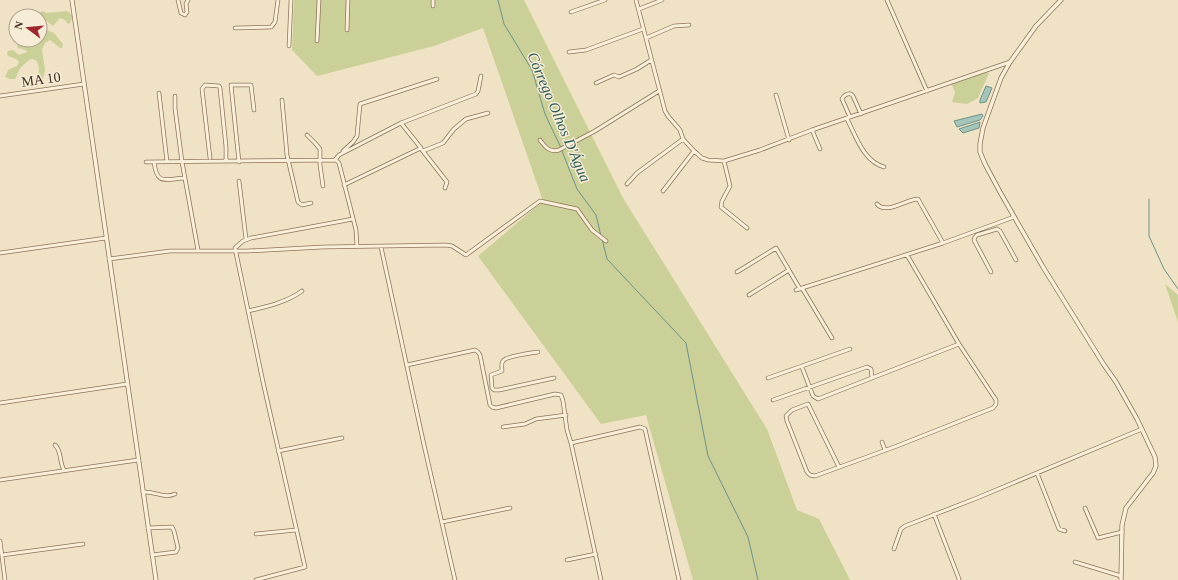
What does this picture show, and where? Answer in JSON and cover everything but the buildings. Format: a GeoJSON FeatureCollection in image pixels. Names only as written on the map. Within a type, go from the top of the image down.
{"type":"FeatureCollection","features":[{"type":"Feature","properties":{"kind":"street"},"geometry":{"type":"LineString","coordinates":[[72,0],[156,580]]}},
{"type":"Feature","properties":{"kind":"street"},"geometry":{"type":"LineString","coordinates":[[178,0],[181,14],[184,15],[187,12],[186,4],[188,0]]}},
{"type":"Feature","properties":{"kind":"street"},"geometry":{"type":"LineString","coordinates":[[235,28],[272,27],[275,22],[278,0]]}},
{"type":"Feature","properties":{"kind":"street"},"geometry":{"type":"LineString","coordinates":[[289,46],[291,0]]}},
{"type":"Feature","properties":{"kind":"street"},"geometry":{"type":"LineString","coordinates":[[317,41],[319,0]]}},
{"type":"Feature","properties":{"kind":"street"},"geometry":{"type":"LineString","coordinates":[[347,30],[348,0]]}},
{"type":"Feature","properties":{"kind":"street"},"geometry":{"type":"LineString","coordinates":[[433,0],[433,6]]}},
{"type":"Feature","properties":{"kind":"street"},"geometry":{"type":"LineString","coordinates":[[570,12],[605,0]]}},
{"type":"Feature","properties":{"kind":"street"},"geometry":{"type":"LineString","coordinates":[[636,0],[665,111],[680,130],[683,139],[702,158],[708,160],[724,161],[789,140],[812,130],[1010,62]]}},
{"type":"Feature","properties":{"kind":"street"},"geometry":{"type":"LineString","coordinates":[[639,9],[662,0]]}},
{"type":"Feature","properties":{"kind":"street"},"geometry":{"type":"LineString","coordinates":[[887,0],[927,91]]}},
{"type":"Feature","properties":{"kind":"street"},"geometry":{"type":"LineString","coordinates":[[1061,0],[1036,26],[1010,62],[1001,78],[984,128],[980,152],[1014,217],[1043,267],[1116,382],[1142,429],[1155,457],[1156,466],[1151,476],[1126,508],[1122,532],[1121,578],[1075,562]]}},
{"type":"Feature","properties":{"kind":"street"},"geometry":{"type":"LineString","coordinates":[[646,38],[674,26],[689,25]]}},
{"type":"Feature","properties":{"kind":"street"},"geometry":{"type":"LineString","coordinates":[[569,52],[586,50],[643,29]]}},
{"type":"Feature","properties":{"kind":"street"},"geometry":{"type":"LineString","coordinates":[[596,83],[614,75],[619,77],[651,60]]}},
{"type":"Feature","properties":{"kind":"street"},"geometry":{"type":"LineString","coordinates":[[339,155],[401,123],[476,93],[482,76]]}},
{"type":"Feature","properties":{"kind":"street"},"geometry":{"type":"LineString","coordinates":[[335,160],[357,136],[360,104],[437,79]]}},
{"type":"Feature","properties":{"kind":"street","name":"MA 10"},"geometry":{"type":"LineString","coordinates":[[0,96],[84,84]]}},
{"type":"Feature","properties":{"kind":"street"},"geometry":{"type":"LineString","coordinates":[[210,158],[202,89],[205,85],[216,85],[220,88],[226,147],[226,162]]}},
{"type":"Feature","properties":{"kind":"street"},"geometry":{"type":"LineString","coordinates":[[239,162],[231,85],[251,85],[254,110]]}},
{"type":"Feature","properties":{"kind":"street"},"geometry":{"type":"LineString","coordinates":[[540,140],[550,150],[559,150],[606,124],[659,91]]}},
{"type":"Feature","properties":{"kind":"street"},"geometry":{"type":"LineString","coordinates":[[159,94],[167,162]]}},
{"type":"Feature","properties":{"kind":"street"},"geometry":{"type":"LineString","coordinates":[[860,114],[853,96],[848,94],[843,97],[842,101],[852,130],[866,155],[876,164],[884,167]]}},
{"type":"Feature","properties":{"kind":"street"},"geometry":{"type":"LineString","coordinates":[[776,95],[789,140]]}},
{"type":"Feature","properties":{"kind":"street"},"geometry":{"type":"LineString","coordinates":[[175,96],[175,108],[182,162],[198,250]]}},
{"type":"Feature","properties":{"kind":"street"},"geometry":{"type":"LineString","coordinates":[[282,100],[288,161],[298,203],[302,205],[312,203]]}},
{"type":"Feature","properties":{"kind":"street"},"geometry":{"type":"LineString","coordinates":[[344,186],[422,150],[443,143],[458,125],[466,119],[488,114]]}},
{"type":"Feature","properties":{"kind":"street"},"geometry":{"type":"LineString","coordinates":[[401,123],[448,183],[445,188]]}},
{"type":"Feature","properties":{"kind":"street"},"geometry":{"type":"LineString","coordinates":[[812,130],[820,149]]}},
{"type":"Feature","properties":{"kind":"street"},"geometry":{"type":"LineString","coordinates":[[307,135],[319,147],[323,186]]}},
{"type":"Feature","properties":{"kind":"street"},"geometry":{"type":"LineString","coordinates":[[627,184],[637,173],[683,139]]}},
{"type":"Feature","properties":{"kind":"street"},"geometry":{"type":"LineString","coordinates":[[663,191],[694,151]]}},
{"type":"Feature","properties":{"kind":"street"},"geometry":{"type":"LineString","coordinates":[[146,162],[335,160]]}},
{"type":"Feature","properties":{"kind":"street"},"geometry":{"type":"LineString","coordinates":[[335,160],[338,162],[353,219],[357,247]]}},
{"type":"Feature","properties":{"kind":"street"},"geometry":{"type":"LineString","coordinates":[[724,161],[730,186],[722,201],[722,208],[747,228]]}},
{"type":"Feature","properties":{"kind":"street"},"geometry":{"type":"LineString","coordinates":[[154,162],[155,173],[161,180],[185,178]]}},
{"type":"Feature","properties":{"kind":"street"},"geometry":{"type":"LineString","coordinates":[[239,181],[246,239]]}},
{"type":"Feature","properties":{"kind":"street"},"geometry":{"type":"LineString","coordinates":[[877,204],[886,208],[918,199],[943,243]]}},
{"type":"Feature","properties":{"kind":"street"},"geometry":{"type":"LineString","coordinates":[[109,259],[170,251],[235,251],[446,245],[452,246],[464,254],[468,254],[540,201],[577,209],[592,230],[606,241]]}},
{"type":"Feature","properties":{"kind":"street"},"geometry":{"type":"LineString","coordinates":[[799,289],[943,243],[1014,217]]}},
{"type":"Feature","properties":{"kind":"street"},"geometry":{"type":"LineString","coordinates":[[256,580],[305,567],[278,451],[235,251],[236,245],[246,239],[353,219]]}},
{"type":"Feature","properties":{"kind":"street"},"geometry":{"type":"LineString","coordinates":[[983,228],[984,232]]}},
{"type":"Feature","properties":{"kind":"street"},"geometry":{"type":"LineString","coordinates":[[991,272],[974,240],[975,236],[977,235],[994,229],[1000,231],[1016,260]]}},
{"type":"Feature","properties":{"kind":"street"},"geometry":{"type":"LineString","coordinates":[[0,253],[106,238]]}},
{"type":"Feature","properties":{"kind":"street"},"geometry":{"type":"LineString","coordinates":[[381,247],[455,580]]}},
{"type":"Feature","properties":{"kind":"street"},"geometry":{"type":"LineString","coordinates":[[737,272],[776,248],[799,289],[832,338]]}},
{"type":"Feature","properties":{"kind":"street"},"geometry":{"type":"LineString","coordinates":[[839,467],[808,404],[792,410],[787,414],[787,421],[808,474],[815,476],[885,450],[993,408],[995,406],[996,400],[959,344],[906,255]]}},
{"type":"Feature","properties":{"kind":"street"},"geometry":{"type":"LineString","coordinates":[[749,295],[789,270]]}},
{"type":"Feature","properties":{"kind":"street"},"geometry":{"type":"LineString","coordinates":[[248,311],[271,306],[302,291]]}},
{"type":"Feature","properties":{"kind":"street"},"geometry":{"type":"LineString","coordinates":[[802,367],[814,397],[818,399],[959,344]]}},
{"type":"Feature","properties":{"kind":"street"},"geometry":{"type":"LineString","coordinates":[[768,378],[850,349]]}},
{"type":"Feature","properties":{"kind":"street"},"geometry":{"type":"LineString","coordinates":[[407,365],[475,350],[480,355],[490,405],[492,408],[559,394],[562,398],[566,415],[601,580]]}},
{"type":"Feature","properties":{"kind":"street"},"geometry":{"type":"LineString","coordinates":[[484,377],[502,371],[502,362],[504,360],[514,356],[538,352]]}},
{"type":"Feature","properties":{"kind":"street"},"geometry":{"type":"LineString","coordinates":[[773,400],[867,367],[871,369],[872,378]]}},
{"type":"Feature","properties":{"kind":"street"},"geometry":{"type":"LineString","coordinates":[[491,374],[491,384],[494,390],[554,378]]}},
{"type":"Feature","properties":{"kind":"street"},"geometry":{"type":"LineString","coordinates":[[0,403],[127,384]]}},
{"type":"Feature","properties":{"kind":"street"},"geometry":{"type":"LineString","coordinates":[[503,427],[525,424],[536,419],[566,415]]}},
{"type":"Feature","properties":{"kind":"street"},"geometry":{"type":"LineString","coordinates":[[571,443],[640,427],[645,430],[679,580]]}},
{"type":"Feature","properties":{"kind":"street"},"geometry":{"type":"LineString","coordinates":[[894,548],[903,527],[1142,429]]}},
{"type":"Feature","properties":{"kind":"street"},"geometry":{"type":"LineString","coordinates":[[278,451],[342,438]]}},
{"type":"Feature","properties":{"kind":"street"},"geometry":{"type":"LineString","coordinates":[[882,442],[885,450]]}},
{"type":"Feature","properties":{"kind":"street"},"geometry":{"type":"LineString","coordinates":[[55,445],[59,450],[60,462],[64,470]]}},
{"type":"Feature","properties":{"kind":"street"},"geometry":{"type":"LineString","coordinates":[[0,480],[138,460]]}},
{"type":"Feature","properties":{"kind":"street"},"geometry":{"type":"LineString","coordinates":[[1037,473],[1060,529],[1065,531]]}},
{"type":"Feature","properties":{"kind":"street"},"geometry":{"type":"LineString","coordinates":[[143,492],[152,492],[166,496],[175,494]]}},
{"type":"Feature","properties":{"kind":"street"},"geometry":{"type":"LineString","coordinates":[[442,522],[510,508]]}},
{"type":"Feature","properties":{"kind":"street"},"geometry":{"type":"LineString","coordinates":[[1085,508],[1098,538],[1122,532]]}},
{"type":"Feature","properties":{"kind":"street"},"geometry":{"type":"LineString","coordinates":[[934,514],[959,579]]}},
{"type":"Feature","properties":{"kind":"street"},"geometry":{"type":"LineString","coordinates":[[148,528],[172,527],[178,548],[176,552],[152,555]]}},
{"type":"Feature","properties":{"kind":"street"},"geometry":{"type":"LineString","coordinates":[[256,534],[296,530]]}},
{"type":"Feature","properties":{"kind":"street"},"geometry":{"type":"LineString","coordinates":[[0,541],[6,580]]}},
{"type":"Feature","properties":{"kind":"street"},"geometry":{"type":"LineString","coordinates":[[2,556],[84,544]]}},
{"type":"Feature","properties":{"kind":"street"},"geometry":{"type":"LineString","coordinates":[[567,560],[596,554]]}},
{"type":"Feature","properties":{"kind":"green space"},"geometry":{"type":"Polygon","coordinates":[[[294,0],[524,0],[623,198],[767,429],[797,510],[819,519],[850,580],[693,580],[646,415],[601,424],[478,256],[543,201],[483,28],[434,46],[317,76],[292,50],[294,0]]]}},
{"type":"Feature","properties":{"kind":"green space"},"geometry":{"type":"Polygon","coordinates":[[[67,11],[73,16],[68,24],[65,20],[60,18],[53,26],[48,22],[48,13],[67,11]]]}},
{"type":"Feature","properties":{"kind":"green space"},"geometry":{"type":"Polygon","coordinates":[[[48,30],[54,33],[63,44],[62,48],[60,48],[50,40],[48,41],[48,30]]]}},
{"type":"Feature","properties":{"kind":"green space"},"geometry":{"type":"Polygon","coordinates":[[[18,48],[43,48],[45,70],[42,82],[38,79],[39,68],[37,61],[32,59],[20,68],[15,79],[5,77],[8,70],[17,66],[19,62],[8,56],[8,51],[13,50],[19,55],[27,52],[26,50],[18,48]]]}},
{"type":"Feature","properties":{"kind":"green space"},"geometry":{"type":"Polygon","coordinates":[[[984,71],[989,73],[978,98],[967,104],[952,102],[955,92],[951,83],[984,71]]]}},
{"type":"Feature","properties":{"kind":"green space"},"geometry":{"type":"Polygon","coordinates":[[[1165,284],[1178,295],[1178,322],[1165,284]]]}},
{"type":"Feature","properties":{"kind":"water"},"geometry":{"type":"Polygon","coordinates":[[[986,86],[992,88],[986,102],[980,103],[980,100],[986,86]]]}},
{"type":"Feature","properties":{"kind":"water"},"geometry":{"type":"Polygon","coordinates":[[[982,114],[983,116],[980,120],[957,127],[954,121],[982,114]]]}},
{"type":"Feature","properties":{"kind":"water"},"geometry":{"type":"Polygon","coordinates":[[[980,122],[979,128],[963,133],[959,129],[980,122]]]}},
{"type":"Feature","properties":{"kind":"waterway","name":"Córrego Olhos D'Água"},"geometry":{"type":"LineString","coordinates":[[498,0],[504,24],[532,70],[545,114],[561,148]]}},
{"type":"Feature","properties":{"kind":"waterway","name":"Córrego Olhos D'Água"},"geometry":{"type":"LineString","coordinates":[[562,151],[577,189],[596,215],[601,236]]}},
{"type":"Feature","properties":{"kind":"waterway"},"geometry":{"type":"LineString","coordinates":[[1149,199],[1149,236],[1164,269],[1178,289]]}},
{"type":"Feature","properties":{"kind":"waterway","name":"Córrego Olhos D'Água"},"geometry":{"type":"LineString","coordinates":[[602,239],[607,259],[686,343],[708,456],[748,537],[758,580]]}}]}
